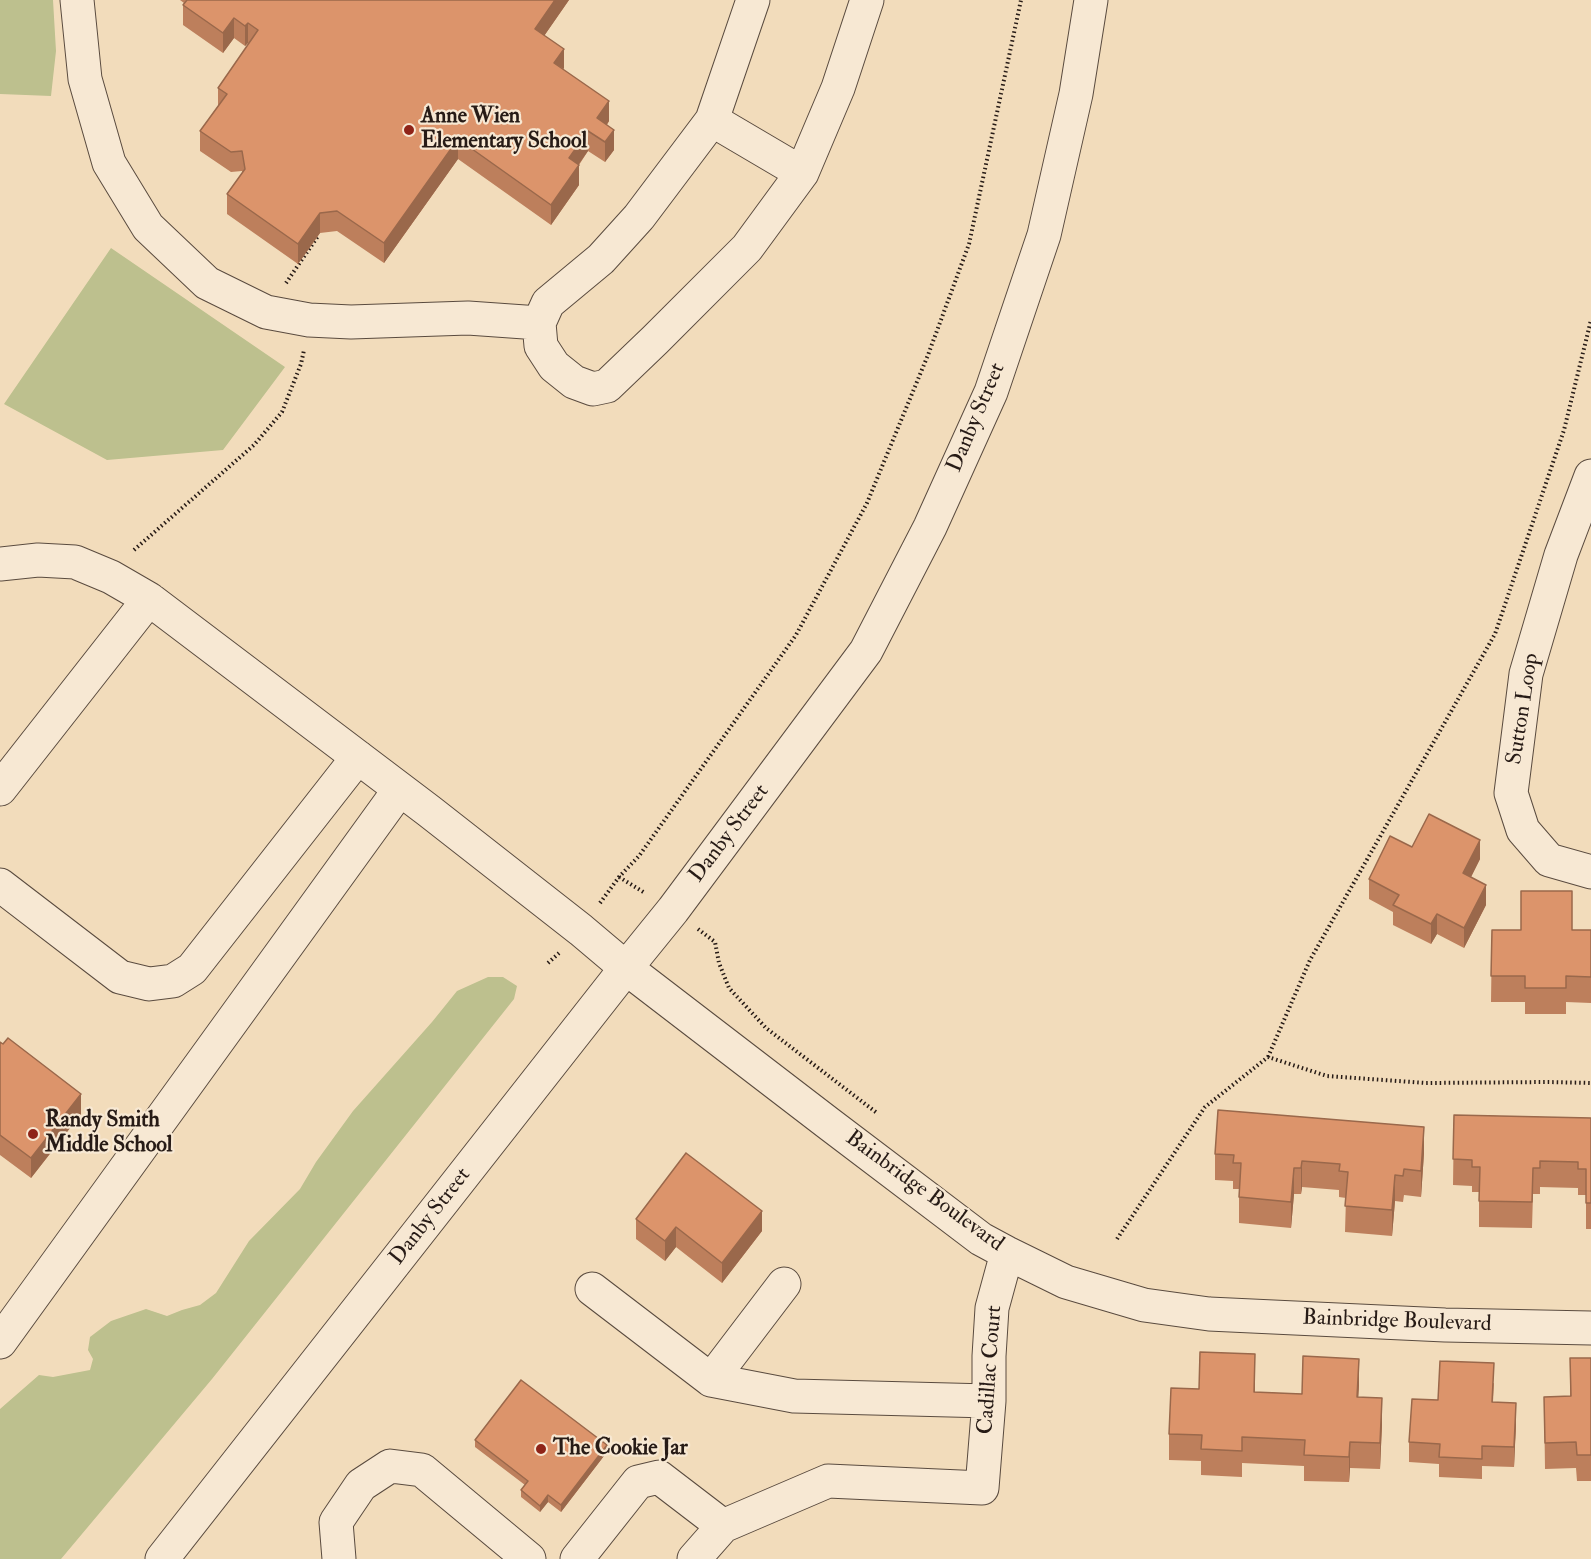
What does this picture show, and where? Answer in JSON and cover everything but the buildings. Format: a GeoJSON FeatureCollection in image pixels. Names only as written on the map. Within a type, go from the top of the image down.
{"type":"FeatureCollection","features":[{"type":"Feature","properties":{"kind":"street"},"geometry":{"type":"LineString","coordinates":[[77,0],[85,79],[109,163],[148,227],[207,283],[266,312],[309,320],[351,322],[468,318],[539,323]]}},
{"type":"Feature","properties":{"kind":"street"},"geometry":{"type":"LineString","coordinates":[[753,0],[712,120],[639,217],[601,259],[548,303],[539,323],[541,346],[554,366],[574,382],[593,389],[607,386],[747,248],[802,173],[838,88],[867,0]]}},
{"type":"Feature","properties":{"kind":"street","name":"Danby Street"},"geometry":{"type":"LineString","coordinates":[[162,1559],[686,893],[866,651],[930,527],[991,392],[1044,235],[1076,94],[1091,0]]}},
{"type":"Feature","properties":{"kind":"street"},"geometry":{"type":"LineString","coordinates":[[712,120],[802,173]]}},
{"type":"Feature","properties":{"kind":"street","name":"Sutton Loop"},"geometry":{"type":"LineString","coordinates":[[1591,476],[1561,555],[1526,674],[1511,793],[1523,830],[1549,860],[1591,872]]}},
{"type":"Feature","properties":{"kind":"street","name":"Bainbridge Boulevard"},"geometry":{"type":"LineString","coordinates":[[0,564],[38,560],[75,562],[111,577],[149,599],[400,789],[581,930],[626,968],[981,1239],[1065,1282],[1143,1305],[1209,1314],[1444,1325],[1591,1328]]}},
{"type":"Feature","properties":{"kind":"street"},"geometry":{"type":"LineString","coordinates":[[0,789],[149,599]]}},
{"type":"Feature","properties":{"kind":"street"},"geometry":{"type":"LineString","coordinates":[[0,885],[120,977],[149,984],[173,981],[192,969],[358,757]]}},
{"type":"Feature","properties":{"kind":"street"},"geometry":{"type":"LineString","coordinates":[[0,1342],[400,789]]}},
{"type":"Feature","properties":{"kind":"street","name":"Cadillac Court"},"geometry":{"type":"LineString","coordinates":[[723,1526],[828,1481],[982,1488],[989,1401],[992,1308],[1007,1253]]}},
{"type":"Feature","properties":{"kind":"street"},"geometry":{"type":"LineString","coordinates":[[711,1380],[784,1284]]}},
{"type":"Feature","properties":{"kind":"street"},"geometry":{"type":"LineString","coordinates":[[592,1289],[711,1380],[794,1396],[989,1401]]}},
{"type":"Feature","properties":{"kind":"street"},"geometry":{"type":"LineString","coordinates":[[339,1559],[336,1522],[361,1485],[390,1466],[422,1470],[529,1559]]}},
{"type":"Feature","properties":{"kind":"street"},"geometry":{"type":"LineString","coordinates":[[577,1559],[638,1482],[659,1477],[723,1526],[694,1559]]}},
{"type":"Feature","properties":{"kind":"path"},"geometry":{"type":"LineString","coordinates":[[619,877],[639,856],[796,634],[867,503],[928,354],[969,244],[1021,0]]}},
{"type":"Feature","properties":{"kind":"path"},"geometry":{"type":"LineString","coordinates":[[134,550],[254,445],[282,412],[301,364],[309,320]]}},
{"type":"Feature","properties":{"kind":"path"},"geometry":{"type":"LineString","coordinates":[[1117,1239],[1204,1107],[1268,1058],[1310,960],[1495,634],[1564,430],[1591,320]]}},
{"type":"Feature","properties":{"kind":"path"},"geometry":{"type":"LineString","coordinates":[[715,942],[719,963],[729,988],[766,1028],[877,1113]]}},
{"type":"Feature","properties":{"kind":"path"},"geometry":{"type":"LineString","coordinates":[[1268,1058],[1327,1076],[1426,1083],[1591,1083]]}},
{"type":"Feature","properties":{"kind":"green space"},"geometry":{"type":"Polygon","coordinates":[[[0,0],[53,0],[56,51],[51,96],[0,94],[0,0]]]}},
{"type":"Feature","properties":{"kind":"green space"},"geometry":{"type":"Polygon","coordinates":[[[111,248],[285,367],[223,450],[107,460],[4,404],[111,248]]]}},
{"type":"Feature","properties":{"kind":"green space"},"geometry":{"type":"Polygon","coordinates":[[[488,977],[503,977],[517,986],[514,999],[212,1379],[61,1559],[0,1559],[0,1409],[39,1375],[53,1377],[90,1370],[93,1359],[88,1350],[90,1337],[111,1321],[146,1309],[167,1316],[200,1305],[216,1293],[249,1241],[300,1189],[316,1162],[353,1111],[457,991],[488,977]]]}},
{"type":"Feature","properties":{"kind":"place","name":"Anne Wien Elementary School"},"geometry":{"type":"Point","coordinates":[409,130]}},
{"type":"Feature","properties":{"kind":"place","name":"Randy Smith Middle School"},"geometry":{"type":"Point","coordinates":[33,1134]}},
{"type":"Feature","properties":{"kind":"place","name":"The Cookie Jar"},"geometry":{"type":"Point","coordinates":[541,1449]}}]}
